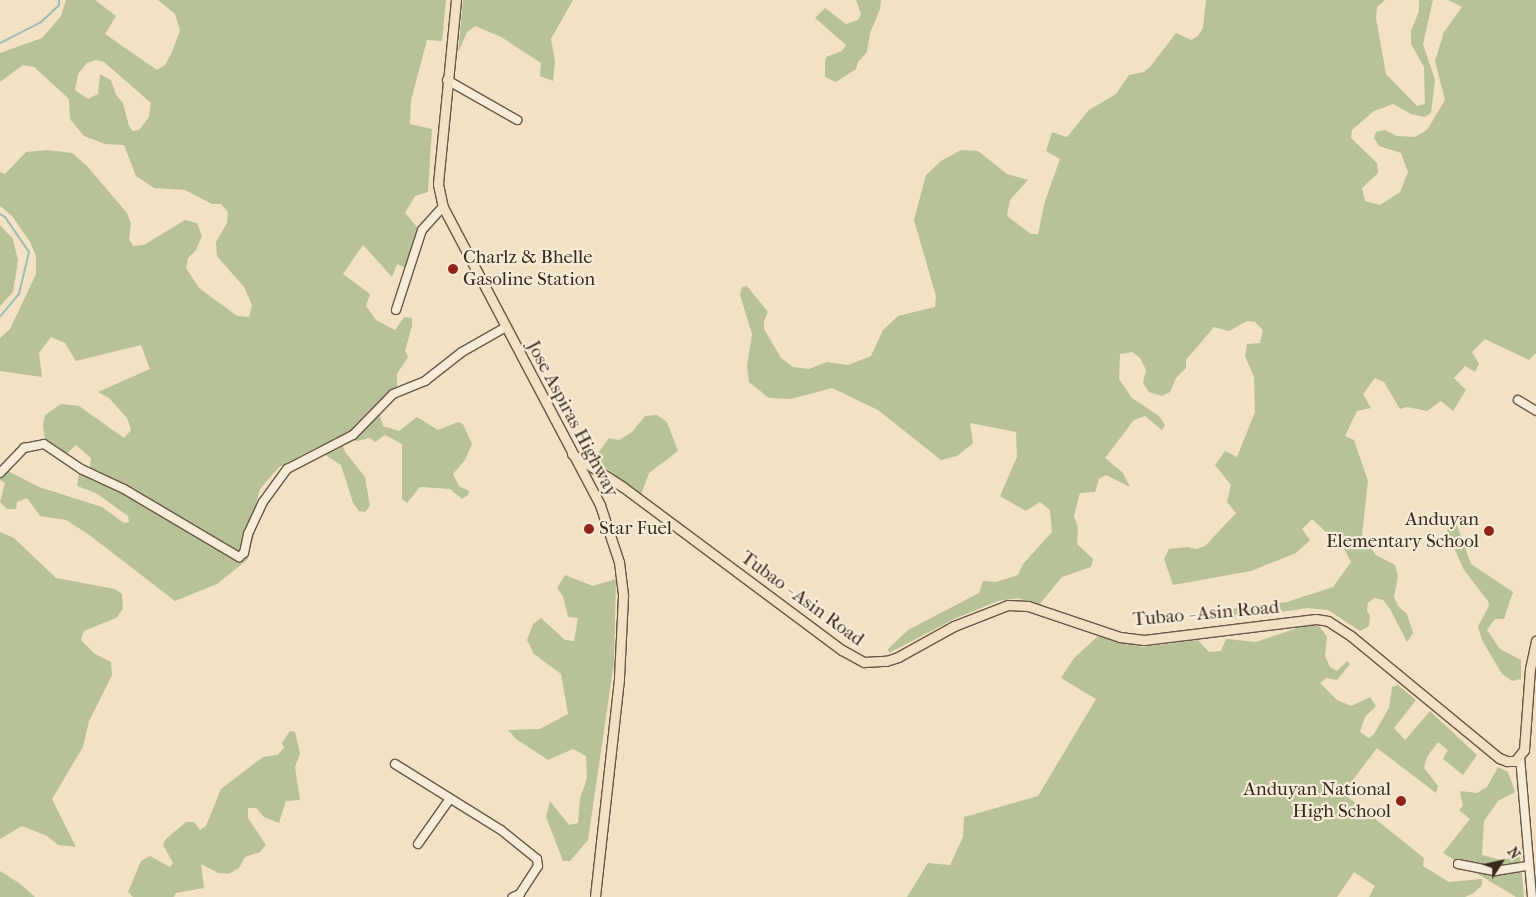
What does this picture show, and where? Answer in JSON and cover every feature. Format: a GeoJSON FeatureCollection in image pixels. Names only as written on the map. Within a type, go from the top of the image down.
{"type":"FeatureCollection","features":[{"type":"Feature","properties":{"kind":"main road","name":"Jose Aspiras Highway"},"geometry":{"type":"LineString","coordinates":[[456,0],[438,184],[443,207],[610,530],[619,562],[623,596],[619,679],[595,897]]}},
{"type":"Feature","properties":{"kind":"main road","name":"Tubao - Asin Road"},"geometry":{"type":"LineString","coordinates":[[572,454],[623,486],[858,660],[886,662],[954,626],[1008,606],[1028,606],[1120,637],[1144,640],[1316,619],[1328,622],[1351,636],[1499,758],[1507,761],[1520,757]]}},
{"type":"Feature","properties":{"kind":"main road"},"geometry":{"type":"LineString","coordinates":[[1520,757],[1524,750],[1530,669],[1536,641]]}},
{"type":"Feature","properties":{"kind":"street"},"geometry":{"type":"LineString","coordinates":[[448,80],[517,120]]}},
{"type":"Feature","properties":{"kind":"street"},"geometry":{"type":"LineString","coordinates":[[396,310],[422,230],[443,207]]}},
{"type":"Feature","properties":{"kind":"street"},"geometry":{"type":"LineString","coordinates":[[0,473],[24,448],[44,444],[81,469],[124,489],[239,557],[244,553],[248,534],[267,494],[287,469],[353,435],[393,394],[431,377],[462,352],[504,328]]}},
{"type":"Feature","properties":{"kind":"street"},"geometry":{"type":"LineString","coordinates":[[1518,400],[1536,411]]}},
{"type":"Feature","properties":{"kind":"street"},"geometry":{"type":"LineString","coordinates":[[1520,757],[1532,897]]}},
{"type":"Feature","properties":{"kind":"street"},"geometry":{"type":"LineString","coordinates":[[395,764],[418,776],[449,800],[501,830],[538,860],[538,866],[520,896]]}},
{"type":"Feature","properties":{"kind":"street"},"geometry":{"type":"LineString","coordinates":[[418,844],[449,800]]}},
{"type":"Feature","properties":{"kind":"street"},"geometry":{"type":"LineString","coordinates":[[1458,864],[1494,871],[1528,866]]}},
{"type":"Feature","properties":{"kind":"green space"},"geometry":{"type":"Polygon","coordinates":[[[66,0],[95,0],[116,16],[105,34],[157,70],[165,65],[180,30],[175,14],[158,0],[446,0],[442,41],[427,40],[411,100],[410,124],[432,129],[428,192],[415,196],[405,213],[418,228],[406,268],[397,264],[392,277],[363,245],[343,274],[370,294],[366,306],[376,320],[395,330],[404,317],[412,318],[412,326],[405,351],[408,357],[397,374],[397,389],[392,390],[377,407],[383,426],[399,431],[417,417],[438,430],[458,422],[463,424],[472,444],[465,460],[453,474],[459,486],[469,491],[468,495],[462,499],[450,489],[420,487],[407,503],[402,499],[402,444],[385,435],[375,442],[370,438],[357,441],[342,437],[339,439],[346,453],[365,477],[370,506],[365,512],[359,511],[353,503],[341,465],[315,448],[279,467],[260,489],[254,512],[259,518],[247,560],[217,584],[175,601],[88,534],[66,520],[40,516],[27,498],[17,502],[16,509],[7,509],[0,502],[5,483],[0,480],[0,467],[39,487],[102,507],[124,523],[129,522],[128,516],[96,493],[77,486],[79,474],[90,467],[91,458],[76,445],[62,458],[46,449],[43,425],[45,415],[61,404],[79,406],[124,438],[131,430],[127,418],[109,398],[98,392],[150,369],[141,345],[76,361],[65,343],[51,337],[39,353],[42,377],[0,371],[0,338],[10,329],[36,274],[36,256],[30,242],[12,216],[0,206],[0,172],[5,174],[26,152],[48,150],[72,153],[87,166],[127,213],[131,224],[129,239],[133,246],[144,245],[185,220],[197,223],[202,236],[196,250],[188,258],[186,268],[199,288],[237,316],[249,317],[252,305],[244,287],[217,256],[216,242],[227,223],[228,212],[221,204],[212,204],[185,190],[154,188],[136,176],[124,145],[105,144],[84,136],[70,119],[69,99],[34,67],[23,65],[0,82],[0,53],[42,38],[61,16],[66,0]],[[96,60],[87,63],[78,74],[75,90],[88,99],[98,94],[100,74],[111,80],[116,95],[123,103],[129,126],[133,131],[139,130],[149,117],[151,103],[104,62],[96,60]]]}},
{"type":"Feature","properties":{"kind":"green space"},"geometry":{"type":"Polygon","coordinates":[[[463,0],[573,0],[551,39],[555,61],[553,81],[540,76],[541,63],[501,37],[475,26],[467,32],[458,53],[463,0]]]}},
{"type":"Feature","properties":{"kind":"green space"},"geometry":{"type":"Polygon","coordinates":[[[856,0],[881,0],[880,9],[870,33],[867,52],[858,62],[856,69],[836,82],[825,77],[826,57],[842,51],[846,45],[815,18],[825,8],[846,24],[858,20],[861,14],[856,0]]]}},
{"type":"Feature","properties":{"kind":"green space"},"geometry":{"type":"Polygon","coordinates":[[[1206,0],[1385,0],[1377,7],[1376,18],[1386,74],[1417,106],[1425,104],[1424,67],[1411,44],[1411,31],[1419,11],[1419,0],[1433,0],[1423,44],[1435,80],[1431,113],[1425,117],[1411,114],[1393,104],[1374,111],[1352,130],[1351,138],[1377,163],[1378,173],[1362,188],[1365,201],[1380,205],[1400,192],[1408,172],[1401,153],[1379,146],[1374,138],[1376,132],[1385,130],[1397,136],[1415,137],[1427,130],[1445,100],[1435,61],[1444,32],[1462,7],[1448,0],[1536,0],[1536,353],[1529,360],[1485,339],[1472,352],[1479,364],[1475,372],[1465,366],[1454,378],[1466,390],[1453,411],[1441,401],[1427,411],[1407,407],[1400,409],[1384,382],[1375,378],[1363,394],[1371,408],[1357,411],[1345,436],[1354,440],[1368,481],[1362,535],[1376,555],[1395,565],[1398,576],[1394,597],[1398,606],[1407,614],[1413,633],[1407,642],[1390,609],[1383,600],[1374,598],[1368,603],[1369,626],[1360,631],[1328,610],[1308,608],[1232,619],[1226,615],[1235,608],[1287,602],[1333,587],[1351,562],[1344,549],[1312,519],[1302,529],[1310,540],[1296,553],[1251,571],[1173,585],[1164,559],[1169,549],[1187,547],[1196,549],[1205,546],[1236,513],[1227,502],[1231,485],[1215,465],[1225,451],[1237,457],[1255,412],[1254,377],[1245,356],[1247,344],[1260,343],[1263,330],[1255,322],[1247,321],[1229,331],[1214,327],[1186,360],[1186,368],[1176,378],[1170,392],[1162,396],[1149,392],[1143,383],[1146,370],[1140,358],[1132,352],[1120,354],[1119,379],[1132,398],[1159,416],[1165,425],[1162,430],[1145,416],[1134,420],[1105,458],[1123,473],[1130,487],[1106,475],[1099,479],[1095,492],[1080,493],[1074,516],[1078,527],[1077,544],[1093,559],[1091,567],[1062,577],[1039,605],[1018,598],[998,601],[954,619],[889,653],[888,649],[908,630],[979,593],[983,581],[996,582],[1018,575],[1023,564],[1052,532],[1050,510],[1040,502],[1026,511],[1000,496],[1017,457],[1016,432],[970,423],[973,443],[957,456],[941,460],[878,410],[832,388],[791,399],[769,398],[749,382],[747,366],[752,334],[740,295],[742,287],[747,286],[768,312],[764,321],[764,329],[781,358],[793,367],[809,369],[827,362],[848,365],[871,356],[883,330],[898,316],[935,307],[936,296],[914,220],[926,175],[941,161],[961,150],[978,151],[1007,174],[1028,180],[1010,200],[1007,216],[1031,234],[1038,234],[1045,201],[1060,159],[1046,151],[1052,132],[1067,137],[1089,110],[1116,94],[1129,75],[1144,72],[1150,67],[1176,33],[1191,40],[1198,36],[1203,28],[1206,0]]]}},
{"type":"Feature","properties":{"kind":"green space"},"geometry":{"type":"Polygon","coordinates":[[[0,225],[13,239],[18,260],[13,292],[0,306],[0,225]]]}},
{"type":"Feature","properties":{"kind":"green space"},"geometry":{"type":"Polygon","coordinates":[[[657,415],[667,422],[678,451],[649,473],[641,495],[594,459],[609,438],[619,440],[632,432],[645,416],[657,415]]]}},
{"type":"Feature","properties":{"kind":"green space"},"geometry":{"type":"Polygon","coordinates":[[[1450,518],[1455,520],[1471,564],[1513,592],[1504,619],[1495,619],[1487,630],[1500,649],[1521,660],[1521,679],[1512,681],[1502,674],[1482,640],[1478,626],[1489,606],[1488,601],[1464,570],[1447,532],[1450,518]]]}},
{"type":"Feature","properties":{"kind":"green space"},"geometry":{"type":"Polygon","coordinates":[[[0,532],[14,538],[56,578],[115,589],[122,594],[123,609],[116,618],[84,631],[81,640],[95,654],[111,662],[112,675],[89,721],[83,747],[52,799],[76,847],[58,845],[47,836],[22,826],[0,839],[0,532]]]}},
{"type":"Feature","properties":{"kind":"green space"},"geometry":{"type":"Polygon","coordinates":[[[565,575],[593,586],[616,579],[614,662],[588,840],[570,861],[563,861],[546,817],[550,801],[569,825],[578,823],[580,799],[587,778],[586,756],[573,749],[548,760],[516,739],[508,730],[540,729],[568,714],[561,674],[534,654],[527,640],[533,624],[541,618],[565,640],[574,641],[578,618],[568,617],[563,596],[557,588],[565,575]]]}},
{"type":"Feature","properties":{"kind":"green space"},"geometry":{"type":"Polygon","coordinates":[[[1309,624],[1320,627],[1327,637],[1325,656],[1330,667],[1337,671],[1347,661],[1350,664],[1337,680],[1326,678],[1320,683],[1337,700],[1351,706],[1370,697],[1376,706],[1365,717],[1360,732],[1369,738],[1374,734],[1389,708],[1392,687],[1398,685],[1416,700],[1394,728],[1405,740],[1430,711],[1477,755],[1463,775],[1443,759],[1448,750],[1438,742],[1427,757],[1424,768],[1438,786],[1436,793],[1377,748],[1343,793],[1424,858],[1423,866],[1449,882],[1482,879],[1482,885],[1474,893],[1465,897],[1369,897],[1375,886],[1354,872],[1337,897],[907,897],[928,863],[950,865],[963,837],[964,817],[1038,796],[1096,699],[1061,678],[1074,658],[1098,636],[1142,647],[1198,640],[1209,652],[1221,651],[1226,639],[1256,642],[1309,624]]]}},
{"type":"Feature","properties":{"kind":"green space"},"geometry":{"type":"Polygon","coordinates":[[[290,731],[295,732],[300,753],[295,767],[300,800],[286,801],[279,823],[264,817],[256,808],[248,808],[248,818],[266,845],[260,852],[245,857],[239,868],[229,874],[218,873],[201,864],[204,888],[176,893],[174,897],[133,897],[128,892],[141,861],[150,856],[170,867],[173,863],[163,845],[166,839],[186,822],[194,822],[200,830],[206,826],[221,789],[263,757],[277,755],[284,748],[282,743],[290,731]]]}},
{"type":"Feature","properties":{"kind":"green space"},"geometry":{"type":"Polygon","coordinates":[[[1498,767],[1508,772],[1515,792],[1498,801],[1484,821],[1482,855],[1502,860],[1520,856],[1524,897],[1516,897],[1443,853],[1470,819],[1459,810],[1463,806],[1460,791],[1477,793],[1487,787],[1498,767]]]}},
{"type":"Feature","properties":{"kind":"green space"},"geometry":{"type":"Polygon","coordinates":[[[0,871],[19,883],[35,897],[0,897],[0,871]]]}},
{"type":"Feature","properties":{"kind":"waterway"},"geometry":{"type":"LineString","coordinates":[[0,43],[41,22],[59,5],[59,0]]}},
{"type":"Feature","properties":{"kind":"waterway"},"geometry":{"type":"LineString","coordinates":[[0,214],[5,217],[29,252],[19,294],[0,317]]}},
{"type":"Feature","properties":{"kind":"place","name":"Charlz & Bhelle Gasoline Station"},"geometry":{"type":"Point","coordinates":[453,269]}},
{"type":"Feature","properties":{"kind":"place","name":"Star Fuel"},"geometry":{"type":"Point","coordinates":[589,529]}},
{"type":"Feature","properties":{"kind":"place","name":"Anduyan Elementary School"},"geometry":{"type":"Point","coordinates":[1489,531]}},
{"type":"Feature","properties":{"kind":"place","name":"Anduyan National High School"},"geometry":{"type":"Point","coordinates":[1401,801]}}]}
